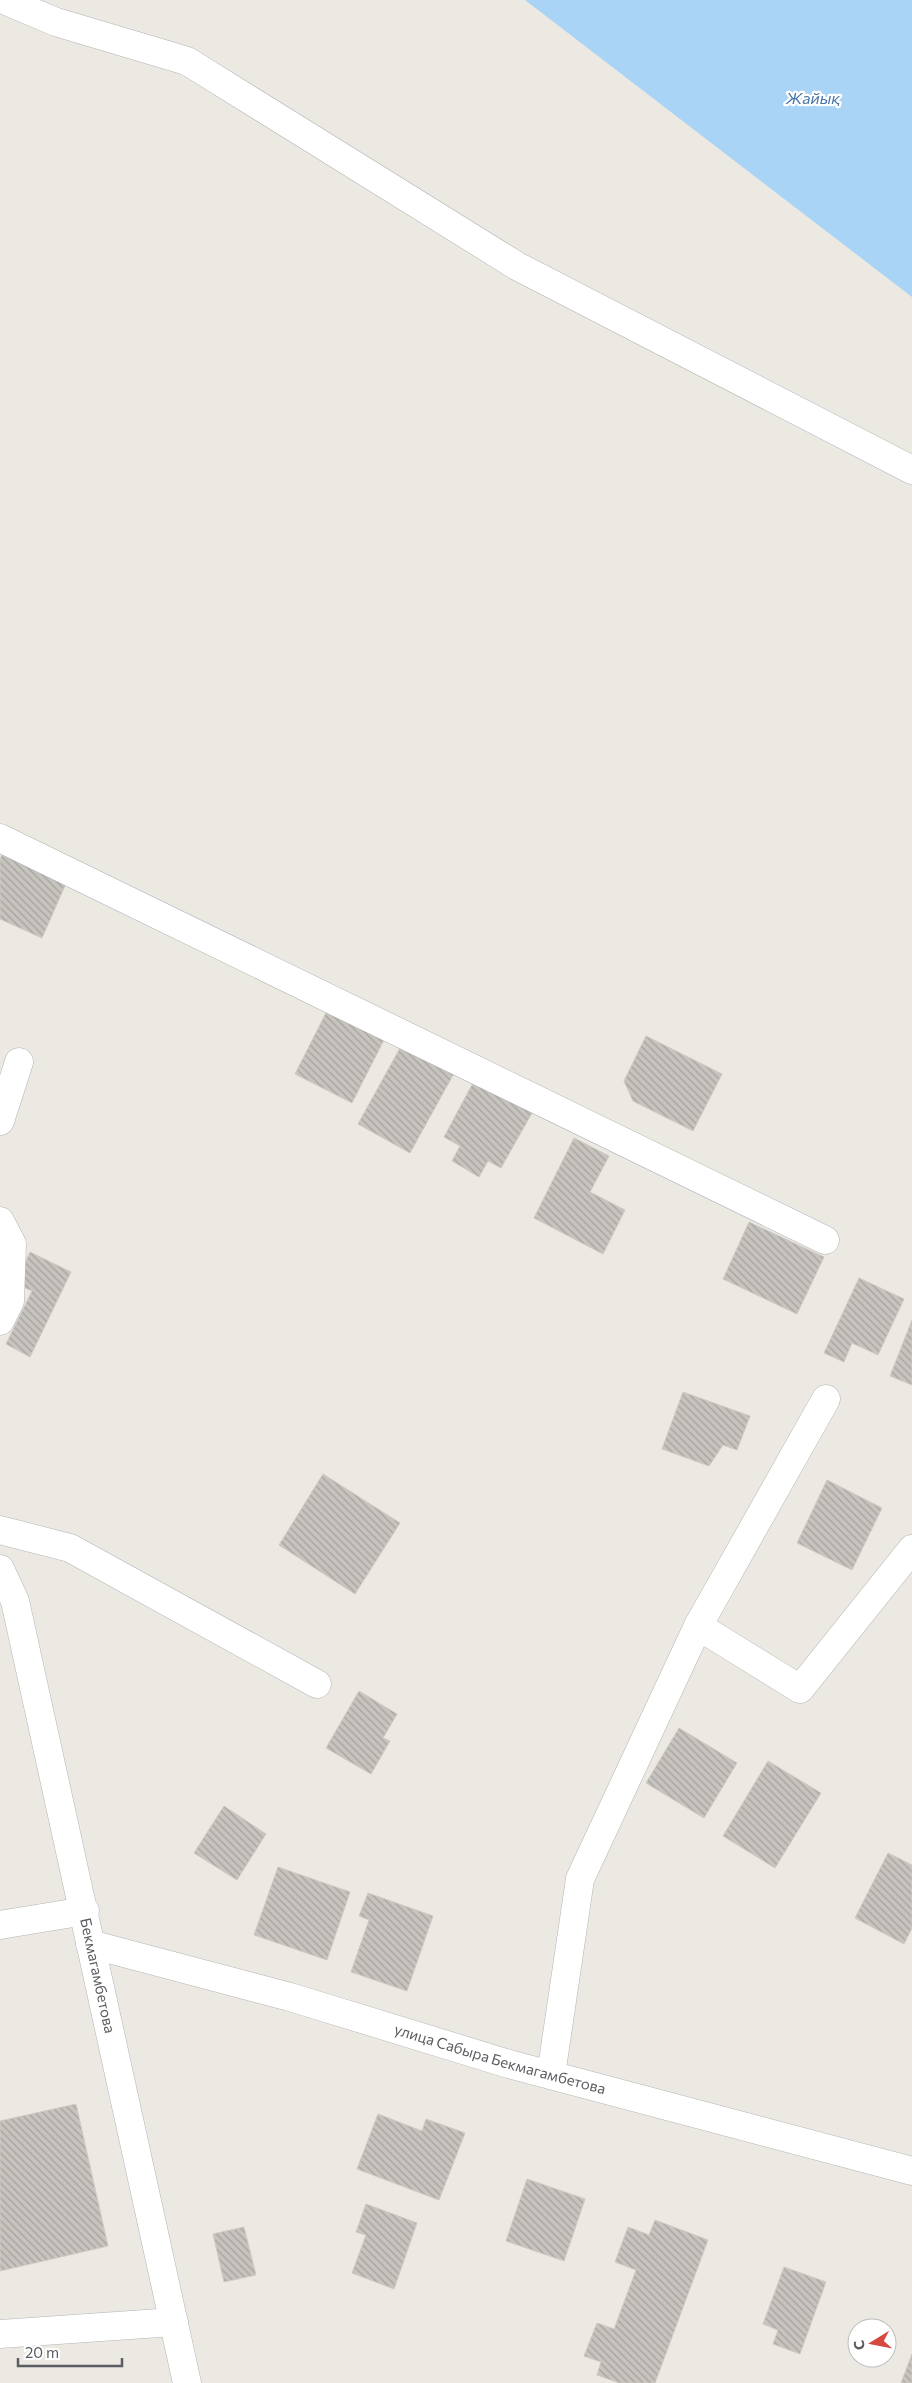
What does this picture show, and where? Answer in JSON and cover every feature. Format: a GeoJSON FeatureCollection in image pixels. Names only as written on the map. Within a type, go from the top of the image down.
{"type":"FeatureCollection","features":[{"type":"Feature","properties":{"kind":"street"},"geometry":{"type":"LineString","coordinates":[[4,0],[56,22],[187,61],[517,266],[912,470]]}},
{"type":"Feature","properties":{"kind":"street"},"geometry":{"type":"LineString","coordinates":[[0,838],[825,1240]]}},
{"type":"Feature","properties":{"kind":"street"},"geometry":{"type":"LineString","coordinates":[[0,1121],[19,1062]]}},
{"type":"Feature","properties":{"kind":"street"},"geometry":{"type":"LineString","coordinates":[[0,1222],[12,1244],[10,1301],[0,1321]]}},
{"type":"Feature","properties":{"kind":"street"},"geometry":{"type":"LineString","coordinates":[[551,2075],[580,1879],[698,1626],[826,1399]]}},
{"type":"Feature","properties":{"kind":"street"},"geometry":{"type":"LineString","coordinates":[[0,1530],[70,1548],[317,1684]]}},
{"type":"Feature","properties":{"kind":"street"},"geometry":{"type":"LineString","coordinates":[[698,1626],[800,1690],[912,1549]]}},
{"type":"Feature","properties":{"kind":"street","name":"Бекмагамбетова"},"geometry":{"type":"LineString","coordinates":[[0,1570],[15,1601],[187,2383]]}},
{"type":"Feature","properties":{"kind":"street"},"geometry":{"type":"LineString","coordinates":[[0,1925],[84,1911]]}},
{"type":"Feature","properties":{"kind":"street","name":"улица Сабыра Бекмагамбетова"},"geometry":{"type":"LineString","coordinates":[[90,1944],[290,1997],[551,2075],[912,2170]]}},
{"type":"Feature","properties":{"kind":"street"},"geometry":{"type":"LineString","coordinates":[[0,2334],[174,2322]]}},
{"type":"Feature","properties":{"kind":"water","name":"Жайық"},"geometry":{"type":"Polygon","coordinates":[[[525,0],[912,0],[912,297],[525,0]]]}},
{"type":"Feature","properties":{"kind":"building"},"geometry":{"type":"Polygon","coordinates":[[[4,850],[68,879],[42,938],[0,919],[0,859],[4,850]]]}},
{"type":"Feature","properties":{"kind":"building"},"geometry":{"type":"Polygon","coordinates":[[[331,1003],[388,1032],[352,1103],[295,1074],[331,1003]]]}},
{"type":"Feature","properties":{"kind":"building"},"geometry":{"type":"Polygon","coordinates":[[[646,1036],[722,1074],[693,1131],[633,1101],[624,1081],[646,1036]]]}},
{"type":"Feature","properties":{"kind":"building"},"geometry":{"type":"Polygon","coordinates":[[[405,1039],[457,1068],[410,1153],[358,1124],[405,1039]]]}},
{"type":"Feature","properties":{"kind":"building"},"geometry":{"type":"Polygon","coordinates":[[[474,1081],[532,1113],[501,1168],[488,1161],[479,1177],[452,1161],[460,1146],[444,1137],[474,1081]]]}},
{"type":"Feature","properties":{"kind":"building"},"geometry":{"type":"Polygon","coordinates":[[[574,1138],[609,1156],[590,1192],[625,1210],[603,1254],[534,1218],[574,1138]]]}},
{"type":"Feature","properties":{"kind":"building"},"geometry":{"type":"Polygon","coordinates":[[[749,1222],[824,1257],[797,1314],[723,1279],[749,1222]]]}},
{"type":"Feature","properties":{"kind":"building"},"geometry":{"type":"Polygon","coordinates":[[[30,1252],[71,1272],[30,1357],[6,1344],[32,1291],[15,1283],[30,1252]]]}},
{"type":"Feature","properties":{"kind":"building"},"geometry":{"type":"Polygon","coordinates":[[[859,1278],[904,1299],[878,1355],[852,1343],[844,1362],[824,1353],[859,1278]]]}},
{"type":"Feature","properties":{"kind":"building"},"geometry":{"type":"Polygon","coordinates":[[[912,1320],[912,1385],[890,1376],[912,1320]]]}},
{"type":"Feature","properties":{"kind":"building"},"geometry":{"type":"Polygon","coordinates":[[[683,1392],[750,1416],[737,1450],[723,1445],[709,1466],[662,1449],[683,1392]]]}},
{"type":"Feature","properties":{"kind":"building"},"geometry":{"type":"Polygon","coordinates":[[[323,1474],[400,1523],[355,1594],[279,1545],[323,1474]]]}},
{"type":"Feature","properties":{"kind":"building"},"geometry":{"type":"Polygon","coordinates":[[[827,1480],[882,1508],[852,1570],[797,1543],[827,1480]]]}},
{"type":"Feature","properties":{"kind":"building"},"geometry":{"type":"Polygon","coordinates":[[[359,1691],[397,1714],[383,1738],[390,1741],[371,1774],[326,1748],[359,1691]]]}},
{"type":"Feature","properties":{"kind":"building"},"geometry":{"type":"Polygon","coordinates":[[[679,1728],[737,1763],[704,1818],[646,1783],[679,1728]]]}},
{"type":"Feature","properties":{"kind":"building"},"geometry":{"type":"Polygon","coordinates":[[[768,1761],[821,1793],[775,1868],[723,1836],[768,1761]]]}},
{"type":"Feature","properties":{"kind":"building"},"geometry":{"type":"Polygon","coordinates":[[[224,1806],[266,1834],[237,1880],[194,1853],[224,1806]]]}},
{"type":"Feature","properties":{"kind":"building"},"geometry":{"type":"Polygon","coordinates":[[[888,1853],[912,1865],[912,1928],[904,1944],[855,1918],[888,1853]]]}},
{"type":"Feature","properties":{"kind":"building"},"geometry":{"type":"Polygon","coordinates":[[[278,1867],[350,1892],[327,1960],[254,1935],[278,1867]]]}},
{"type":"Feature","properties":{"kind":"building"},"geometry":{"type":"Polygon","coordinates":[[[368,1893],[433,1916],[407,1991],[351,1972],[369,1920],[359,1916],[368,1893]]]}},
{"type":"Feature","properties":{"kind":"building"},"geometry":{"type":"Polygon","coordinates":[[[76,2104],[108,2246],[0,2271],[0,2121],[76,2104]]]}},
{"type":"Feature","properties":{"kind":"building"},"geometry":{"type":"Polygon","coordinates":[[[378,2114],[422,2131],[426,2119],[465,2133],[439,2200],[357,2169],[378,2114]]]}},
{"type":"Feature","properties":{"kind":"building"},"geometry":{"type":"Polygon","coordinates":[[[527,2179],[585,2199],[564,2261],[506,2241],[527,2179]]]}},
{"type":"Feature","properties":{"kind":"building"},"geometry":{"type":"Polygon","coordinates":[[[366,2204],[417,2223],[394,2289],[352,2273],[366,2235],[356,2232],[366,2204]]]}},
{"type":"Feature","properties":{"kind":"building"},"geometry":{"type":"Polygon","coordinates":[[[655,2220],[708,2240],[655,2383],[619,2383],[597,2375],[601,2362],[584,2356],[597,2323],[614,2329],[636,2270],[615,2262],[628,2227],[649,2235],[655,2220]]]}},
{"type":"Feature","properties":{"kind":"building"},"geometry":{"type":"Polygon","coordinates":[[[244,2227],[256,2275],[224,2282],[213,2234],[244,2227]]]}},
{"type":"Feature","properties":{"kind":"building"},"geometry":{"type":"Polygon","coordinates":[[[784,2267],[826,2282],[800,2354],[773,2344],[778,2330],[763,2324],[784,2267]]]}},
{"type":"Feature","properties":{"kind":"building"},"geometry":{"type":"Polygon","coordinates":[[[912,2354],[912,2383],[901,2383],[912,2354]]]}}]}
